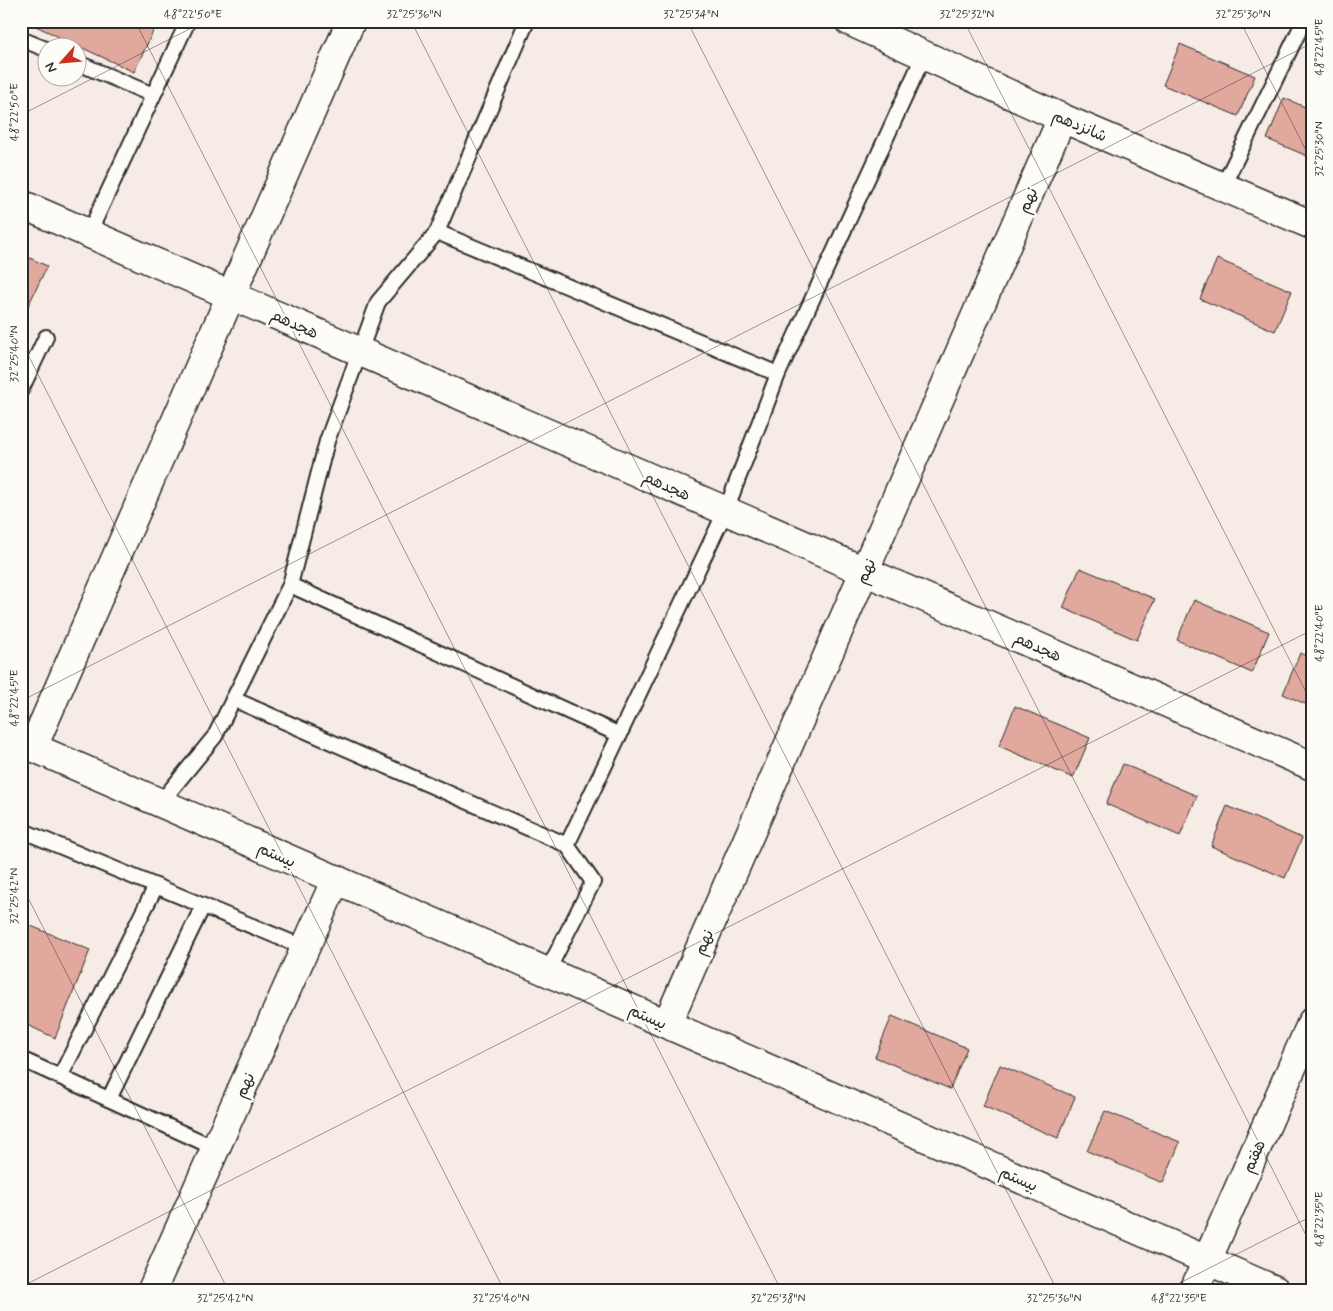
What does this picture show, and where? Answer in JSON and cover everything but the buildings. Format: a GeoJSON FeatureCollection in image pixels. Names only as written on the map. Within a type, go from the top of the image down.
{"type":"FeatureCollection","features":[{"type":"Feature","properties":{"kind":"street"},"geometry":{"type":"LineString","coordinates":[[27,744],[231,295],[351,21]]}},
{"type":"Feature","properties":{"kind":"street","name":"شانزدهم"},"geometry":{"type":"LineString","coordinates":[[849,21],[1062,118],[1312,225]]}},
{"type":"Feature","properties":{"kind":"street","name":"نهم"},"geometry":{"type":"LineString","coordinates":[[667,1024],[1062,118]]}},
{"type":"Feature","properties":{"kind":"street","name":"هجدهم"},"geometry":{"type":"LineString","coordinates":[[21,204],[1312,766]]}},
{"type":"Feature","properties":{"kind":"street","name":"بیستم"},"geometry":{"type":"LineString","coordinates":[[27,744],[1275,1290]]}},
{"type":"Feature","properties":{"kind":"street","name":"نهم"},"geometry":{"type":"LineString","coordinates":[[152,1290],[336,879]]}},
{"type":"Feature","properties":{"kind":"street","name":"هفتم"},"geometry":{"type":"LineString","coordinates":[[1194,1290],[1312,1022]]}},
{"type":"Feature","properties":{"kind":"lane"},"geometry":{"type":"LineString","coordinates":[[89,233],[188,21]]}},
{"type":"Feature","properties":{"kind":"lane"},"geometry":{"type":"LineString","coordinates":[[161,802],[215,736],[290,585],[327,441],[378,302],[438,232],[527,21]]}},
{"type":"Feature","properties":{"kind":"lane"},"geometry":{"type":"LineString","coordinates":[[1223,186],[1304,23]]}},
{"type":"Feature","properties":{"kind":"lane"},"geometry":{"type":"LineString","coordinates":[[21,39],[38,46]]}},
{"type":"Feature","properties":{"kind":"lane"},"geometry":{"type":"LineString","coordinates":[[567,845],[726,510],[778,374],[924,55]]}},
{"type":"Feature","properties":{"kind":"lane"},"geometry":{"type":"LineString","coordinates":[[88,67],[153,95]]}},
{"type":"Feature","properties":{"kind":"lane"},"geometry":{"type":"LineString","coordinates":[[438,232],[778,374]]}},
{"type":"Feature","properties":{"kind":"lane"},"geometry":{"type":"LineString","coordinates":[[21,390],[46,336]]}},
{"type":"Feature","properties":{"kind":"lane"},"geometry":{"type":"LineString","coordinates":[[290,585],[620,735]]}},
{"type":"Feature","properties":{"kind":"lane"},"geometry":{"type":"LineString","coordinates":[[233,699],[567,845],[593,882],[547,972]]}},
{"type":"Feature","properties":{"kind":"lane"},"geometry":{"type":"LineString","coordinates":[[21,830],[305,948]]}},
{"type":"Feature","properties":{"kind":"lane"},"geometry":{"type":"LineString","coordinates":[[60,1077],[156,886]]}},
{"type":"Feature","properties":{"kind":"lane"},"geometry":{"type":"LineString","coordinates":[[109,1100],[203,906]]}},
{"type":"Feature","properties":{"kind":"lane"},"geometry":{"type":"LineString","coordinates":[[21,1059],[216,1148]]}}]}
